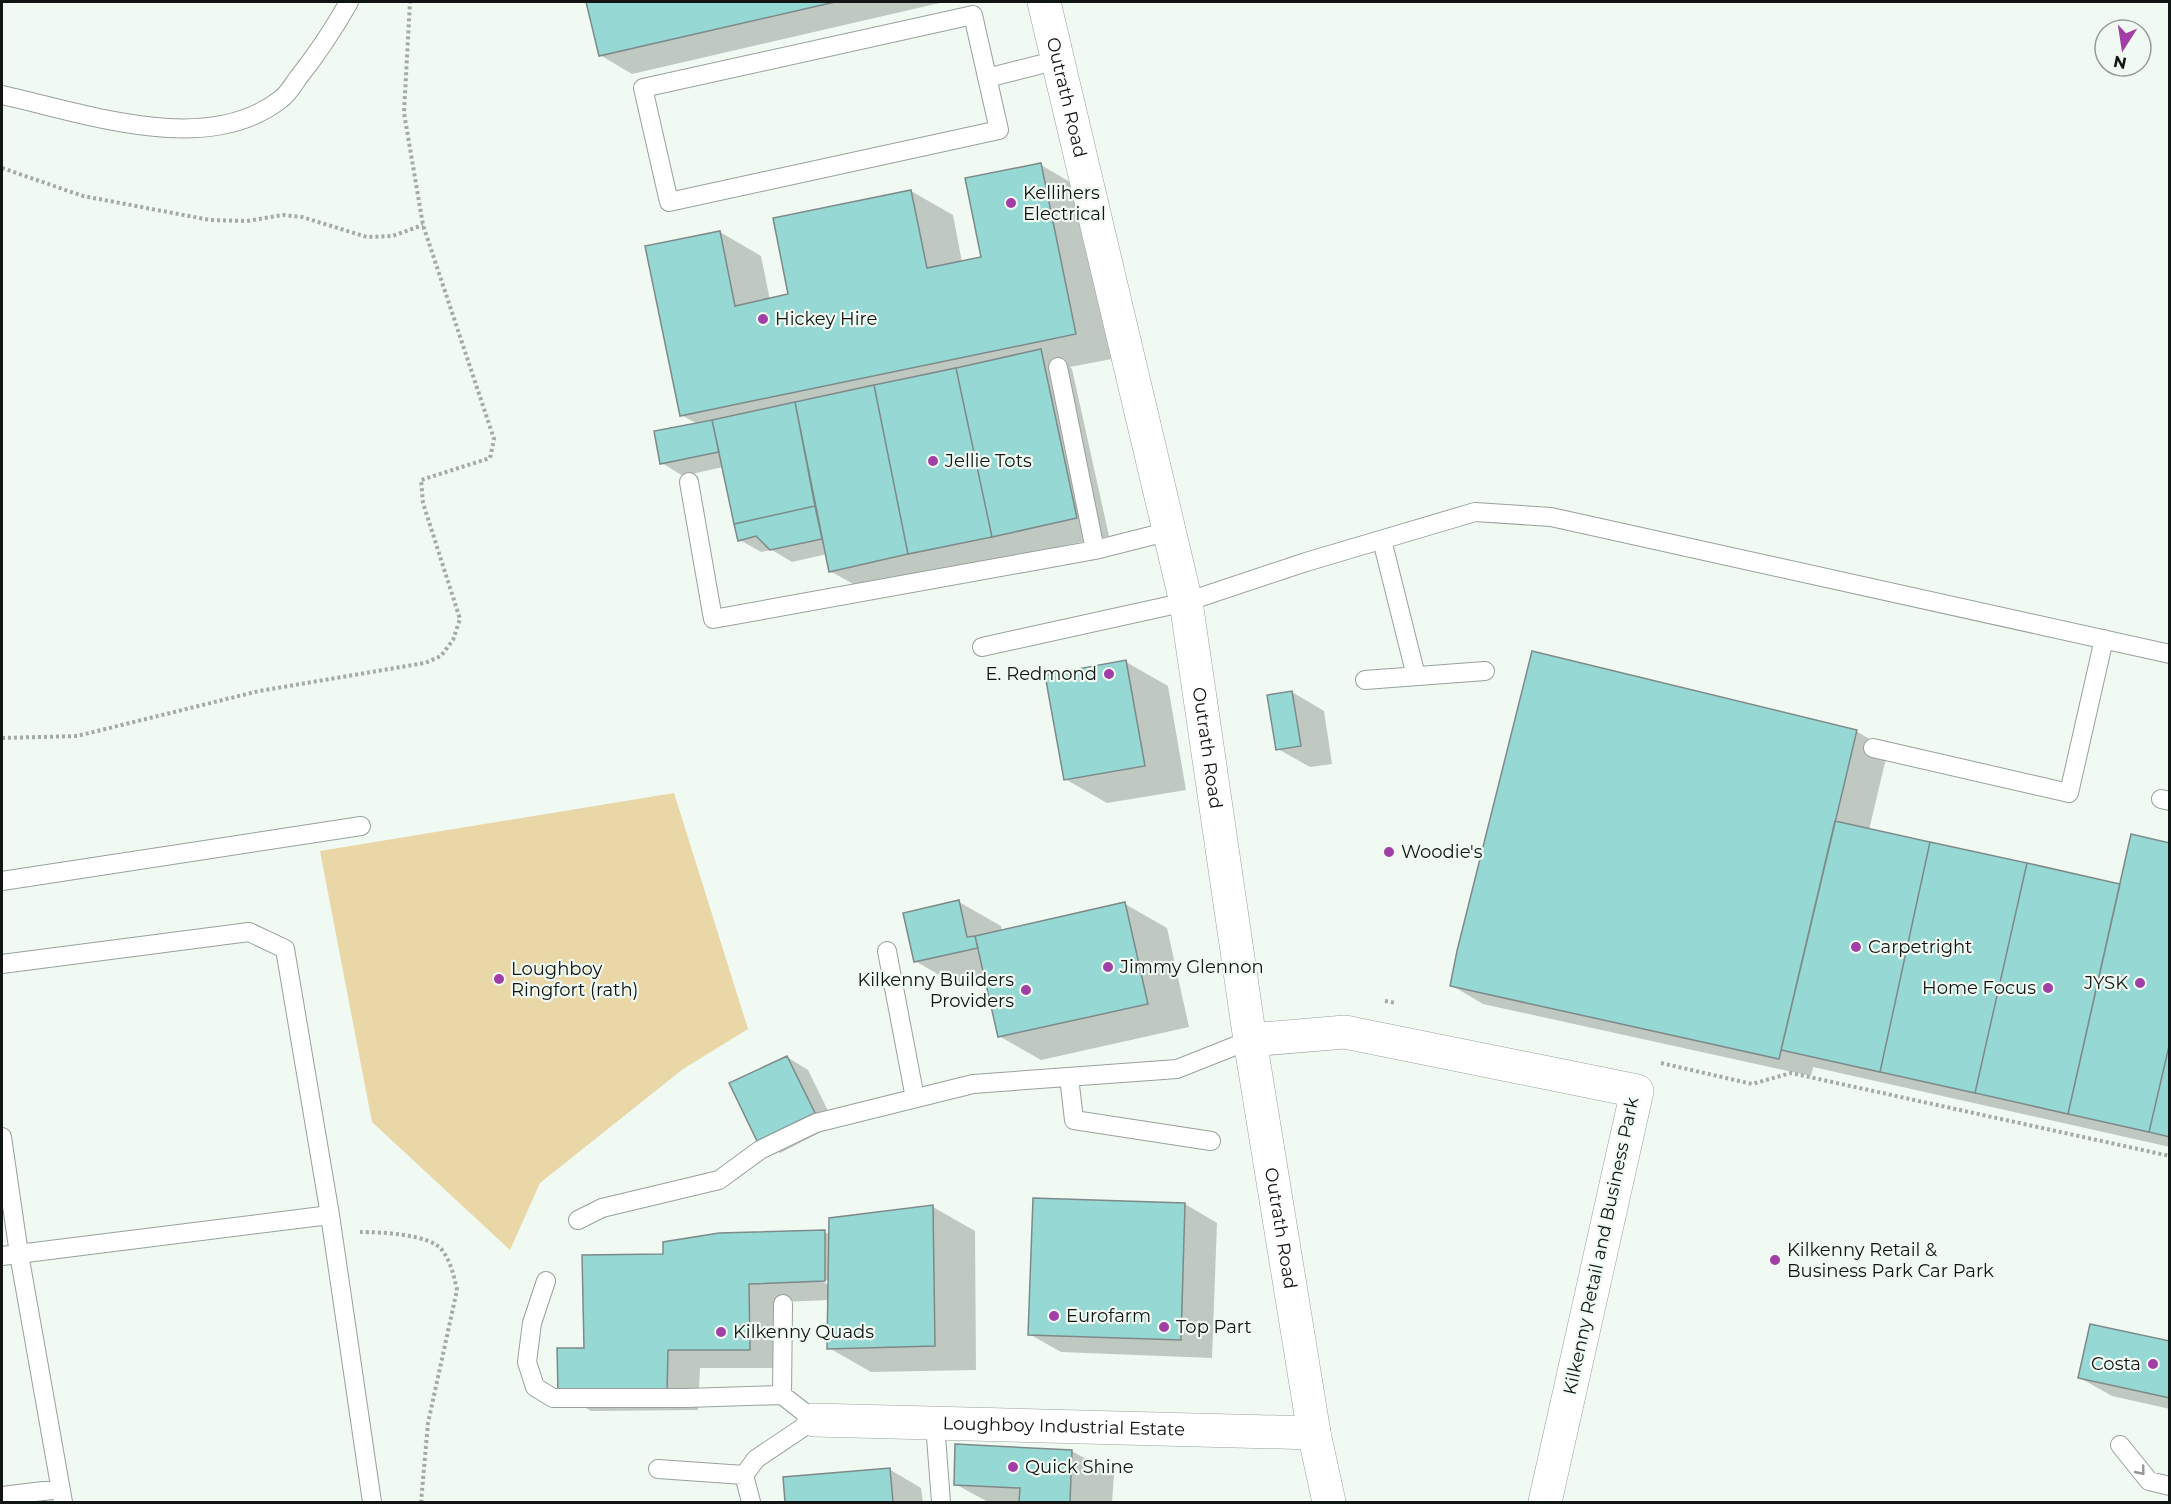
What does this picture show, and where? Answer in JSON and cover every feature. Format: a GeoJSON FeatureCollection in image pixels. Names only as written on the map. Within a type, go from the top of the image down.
{"type":"FeatureCollection","features":[{"type":"Feature","properties":{"kind":"street","name":"Outrath Road"},"geometry":{"type":"LineString","coordinates":[[1044,2],[1186,602],[1250,1040],[1314,1433],[1329,1503]]}},
{"type":"Feature","properties":{"kind":"street","name":"Kilkenny Retail and Business Park"},"geometry":{"type":"LineString","coordinates":[[1250,1040],[1345,1032],[1637,1091],[1545,1503]]}},
{"type":"Feature","properties":{"kind":"street","name":"Loughboy Industrial Estate"},"geometry":{"type":"LineString","coordinates":[[814,1420],[1314,1433]]}},
{"type":"Feature","properties":{"kind":"lane"},"geometry":{"type":"LineString","coordinates":[[2,95],[145,127],[215,128],[248,119],[282,99],[324,45],[349,2]]}},
{"type":"Feature","properties":{"kind":"lane"},"geometry":{"type":"LineString","coordinates":[[973,15],[987,78],[999,130],[669,202],[643,88],[973,15]]}},
{"type":"Feature","properties":{"kind":"lane"},"geometry":{"type":"LineString","coordinates":[[987,78],[1058,60]]}},
{"type":"Feature","properties":{"kind":"lane"},"geometry":{"type":"LineString","coordinates":[[1058,367],[1095,550]]}},
{"type":"Feature","properties":{"kind":"lane"},"geometry":{"type":"LineString","coordinates":[[689,482],[713,619],[1095,550],[1170,531]]}},
{"type":"Feature","properties":{"kind":"lane"},"geometry":{"type":"LineString","coordinates":[[982,647],[1186,602],[1306,562],[1475,512],[1551,517],[2169,654]]}},
{"type":"Feature","properties":{"kind":"lane"},"geometry":{"type":"LineString","coordinates":[[1382,540],[1416,676]]}},
{"type":"Feature","properties":{"kind":"lane"},"geometry":{"type":"LineString","coordinates":[[1873,748],[2070,793],[2104,639]]}},
{"type":"Feature","properties":{"kind":"lane"},"geometry":{"type":"LineString","coordinates":[[1365,680],[1485,671]]}},
{"type":"Feature","properties":{"kind":"lane"},"geometry":{"type":"LineString","coordinates":[[2,881],[361,826]]}},
{"type":"Feature","properties":{"kind":"lane"},"geometry":{"type":"LineString","coordinates":[[2,964],[249,932],[285,950],[331,1223],[372,1503]]}},
{"type":"Feature","properties":{"kind":"lane"},"geometry":{"type":"LineString","coordinates":[[887,951],[915,1098]]}},
{"type":"Feature","properties":{"kind":"lane"},"geometry":{"type":"LineString","coordinates":[[578,1220],[602,1208],[719,1180],[760,1150],[816,1123],[973,1084],[1177,1069],[1250,1040]]}},
{"type":"Feature","properties":{"kind":"lane"},"geometry":{"type":"LineString","coordinates":[[1069,1077],[1074,1120],[1211,1141]]}},
{"type":"Feature","properties":{"kind":"lane"},"geometry":{"type":"LineString","coordinates":[[2,1137],[10,1255],[62,1496],[2,1496]]}},
{"type":"Feature","properties":{"kind":"lane"},"geometry":{"type":"LineString","coordinates":[[10,1255],[331,1223]]}},
{"type":"Feature","properties":{"kind":"lane"},"geometry":{"type":"LineString","coordinates":[[546,1281],[532,1323],[527,1362],[535,1388],[553,1398],[782,1395],[814,1420],[756,1459],[744,1475]]}},
{"type":"Feature","properties":{"kind":"lane"},"geometry":{"type":"LineString","coordinates":[[782,1395],[783,1304]]}},
{"type":"Feature","properties":{"kind":"lane"},"geometry":{"type":"LineString","coordinates":[[935,1424],[941,1503]]}},
{"type":"Feature","properties":{"kind":"lane"},"geometry":{"type":"LineString","coordinates":[[2120,1445],[2149,1481],[2169,1486]]}},
{"type":"Feature","properties":{"kind":"lane"},"geometry":{"type":"LineString","coordinates":[[658,1469],[744,1475]]}},
{"type":"Feature","properties":{"kind":"lane"},"geometry":{"type":"LineString","coordinates":[[744,1475],[752,1503]]}},
{"type":"Feature","properties":{"kind":"path"},"geometry":{"type":"LineString","coordinates":[[2,738],[77,736],[259,692],[425,663],[441,656],[453,640],[460,619],[423,503],[421,480],[490,458],[494,439],[423,225],[404,113],[410,2]]}},
{"type":"Feature","properties":{"kind":"path"},"geometry":{"type":"LineString","coordinates":[[2,168],[83,196],[210,220],[247,221],[283,215],[293,216],[367,237],[392,236],[423,225]]}},
{"type":"Feature","properties":{"kind":"path"},"geometry":{"type":"LineString","coordinates":[[1385,1001],[1397,1003]]}},
{"type":"Feature","properties":{"kind":"path"},"geometry":{"type":"LineString","coordinates":[[1651,1061],[1752,1084],[1791,1073],[2169,1156]]}},
{"type":"Feature","properties":{"kind":"path"},"geometry":{"type":"LineString","coordinates":[[331,1223],[415,1236],[441,1248],[452,1268],[457,1290],[428,1423],[421,1503]]}},
{"type":"Feature","properties":{"kind":"shaded area"},"geometry":{"type":"Polygon","coordinates":[[[674,793],[748,1029],[683,1069],[540,1183],[510,1250],[372,1122],[320,851],[674,793]]]}},
{"type":"Feature","properties":{"kind":"building"},"geometry":{"type":"Polygon","coordinates":[[[586,2],[835,2],[599,56],[586,2]]]}},
{"type":"Feature","properties":{"kind":"building"},"geometry":{"type":"Polygon","coordinates":[[[1041,163],[1076,334],[680,416],[645,246],[720,231],[735,306],[788,294],[773,218],[911,190],[927,268],[981,257],[965,178],[1041,163]]]}},
{"type":"Feature","properties":{"kind":"building"},"geometry":{"type":"Polygon","coordinates":[[[1041,349],[1077,518],[992,537],[956,368],[1041,349]]]}},
{"type":"Feature","properties":{"kind":"building","name":"Jellie Tots"},"geometry":{"type":"Polygon","coordinates":[[[956,368],[992,537],[908,554],[874,385],[956,368]]]}},
{"type":"Feature","properties":{"kind":"building"},"geometry":{"type":"Polygon","coordinates":[[[874,385],[908,554],[829,572],[795,402],[874,385]]]}},
{"type":"Feature","properties":{"kind":"building"},"geometry":{"type":"Polygon","coordinates":[[[795,402],[815,506],[734,524],[712,420],[795,402]]]}},
{"type":"Feature","properties":{"kind":"building"},"geometry":{"type":"Polygon","coordinates":[[[712,420],[719,452],[660,464],[654,431],[712,420]]]}},
{"type":"Feature","properties":{"kind":"building"},"geometry":{"type":"Polygon","coordinates":[[[815,506],[822,539],[770,550],[756,536],[738,541],[734,524],[815,506]]]}},
{"type":"Feature","properties":{"kind":"building"},"geometry":{"type":"Polygon","coordinates":[[[1532,651],[1857,730],[1779,1059],[1450,986],[1532,651]]]}},
{"type":"Feature","properties":{"kind":"building"},"geometry":{"type":"Polygon","coordinates":[[[1126,660],[1145,766],[1064,780],[1045,675],[1126,660]]]}},
{"type":"Feature","properties":{"kind":"building"},"geometry":{"type":"Polygon","coordinates":[[[1292,691],[1301,746],[1276,750],[1267,695],[1292,691]]]}},
{"type":"Feature","properties":{"kind":"building"},"geometry":{"type":"Polygon","coordinates":[[[1835,821],[1930,842],[1880,1072],[1781,1050],[1835,821]]]}},
{"type":"Feature","properties":{"kind":"building"},"geometry":{"type":"Polygon","coordinates":[[[2131,834],[2170,843],[2170,1042],[2149,1132],[2068,1114],[2131,834]]]}},
{"type":"Feature","properties":{"kind":"building"},"geometry":{"type":"Polygon","coordinates":[[[1930,842],[2027,863],[1975,1093],[1880,1072],[1930,842]]]}},
{"type":"Feature","properties":{"kind":"building"},"geometry":{"type":"Polygon","coordinates":[[[2027,863],[2120,884],[2068,1114],[1975,1093],[2027,863]]]}},
{"type":"Feature","properties":{"kind":"building"},"geometry":{"type":"Polygon","coordinates":[[[959,900],[967,937],[975,936],[978,948],[914,962],[903,913],[959,900]]]}},
{"type":"Feature","properties":{"kind":"building"},"geometry":{"type":"Polygon","coordinates":[[[1125,902],[1148,1004],[998,1037],[975,936],[1125,902]]]}},
{"type":"Feature","properties":{"kind":"building"},"geometry":{"type":"Polygon","coordinates":[[[2170,1042],[2170,1137],[2149,1132],[2170,1042]]]}},
{"type":"Feature","properties":{"kind":"building"},"geometry":{"type":"Polygon","coordinates":[[[787,1056],[815,1113],[757,1141],[729,1083],[787,1056]]]}},
{"type":"Feature","properties":{"kind":"building"},"geometry":{"type":"Polygon","coordinates":[[[1033,1198],[1185,1203],[1181,1340],[1028,1335],[1033,1198]]]}},
{"type":"Feature","properties":{"kind":"building"},"geometry":{"type":"Polygon","coordinates":[[[933,1205],[935,1346],[827,1349],[829,1218],[933,1205]]]}},
{"type":"Feature","properties":{"kind":"building"},"geometry":{"type":"Polygon","coordinates":[[[825,1230],[825,1281],[749,1284],[750,1350],[668,1350],[667,1393],[558,1393],[557,1348],[584,1348],[582,1255],[663,1254],[663,1242],[719,1233],[825,1230]]]}},
{"type":"Feature","properties":{"kind":"building"},"geometry":{"type":"Polygon","coordinates":[[[2090,1324],[2170,1341],[2170,1398],[2078,1378],[2090,1324]]]}},
{"type":"Feature","properties":{"kind":"building","name":"Quick Shine"},"geometry":{"type":"Polygon","coordinates":[[[955,1444],[1072,1450],[1070,1502],[1019,1502],[1020,1488],[954,1485],[955,1444]]]}},
{"type":"Feature","properties":{"kind":"building"},"geometry":{"type":"Polygon","coordinates":[[[890,1468],[893,1502],[785,1502],[783,1477],[890,1468]]]}},
{"type":"Feature","properties":{"kind":"place","name":"Kellihers Electrical"},"geometry":{"type":"Point","coordinates":[1011,203]}},
{"type":"Feature","properties":{"kind":"place","name":"Hickey Hire"},"geometry":{"type":"Point","coordinates":[763,319]}},
{"type":"Feature","properties":{"kind":"place","name":"Jellie Tots"},"geometry":{"type":"Point","coordinates":[933,461]}},
{"type":"Feature","properties":{"kind":"place","name":"E. Redmond"},"geometry":{"type":"Point","coordinates":[1109,674]}},
{"type":"Feature","properties":{"kind":"place","name":"Woodie's"},"geometry":{"type":"Point","coordinates":[1389,852]}},
{"type":"Feature","properties":{"kind":"place","name":"Carpetright"},"geometry":{"type":"Point","coordinates":[1856,947]}},
{"type":"Feature","properties":{"kind":"place","name":"Jimmy Glennon"},"geometry":{"type":"Point","coordinates":[1108,967]}},
{"type":"Feature","properties":{"kind":"place","name":"Loughboy Ringfort (rath)"},"geometry":{"type":"Point","coordinates":[499,979]}},
{"type":"Feature","properties":{"kind":"place","name":"JYSK"},"geometry":{"type":"Point","coordinates":[2140,983]}},
{"type":"Feature","properties":{"kind":"place","name":"Home Focus"},"geometry":{"type":"Point","coordinates":[2048,988]}},
{"type":"Feature","properties":{"kind":"place","name":"Kilkenny Builders Providers"},"geometry":{"type":"Point","coordinates":[1026,990]}},
{"type":"Feature","properties":{"kind":"place","name":"Kilkenny Retail & Business Park Car Park"},"geometry":{"type":"Point","coordinates":[1775,1260]}},
{"type":"Feature","properties":{"kind":"place","name":"Eurofarm"},"geometry":{"type":"Point","coordinates":[1054,1316]}},
{"type":"Feature","properties":{"kind":"place","name":"Top Part"},"geometry":{"type":"Point","coordinates":[1164,1327]}},
{"type":"Feature","properties":{"kind":"place","name":"Kilkenny Quads"},"geometry":{"type":"Point","coordinates":[721,1332]}},
{"type":"Feature","properties":{"kind":"place","name":"Costa"},"geometry":{"type":"Point","coordinates":[2153,1364]}},
{"type":"Feature","properties":{"kind":"place","name":"Quick Shine"},"geometry":{"type":"Point","coordinates":[1013,1467]}}]}
